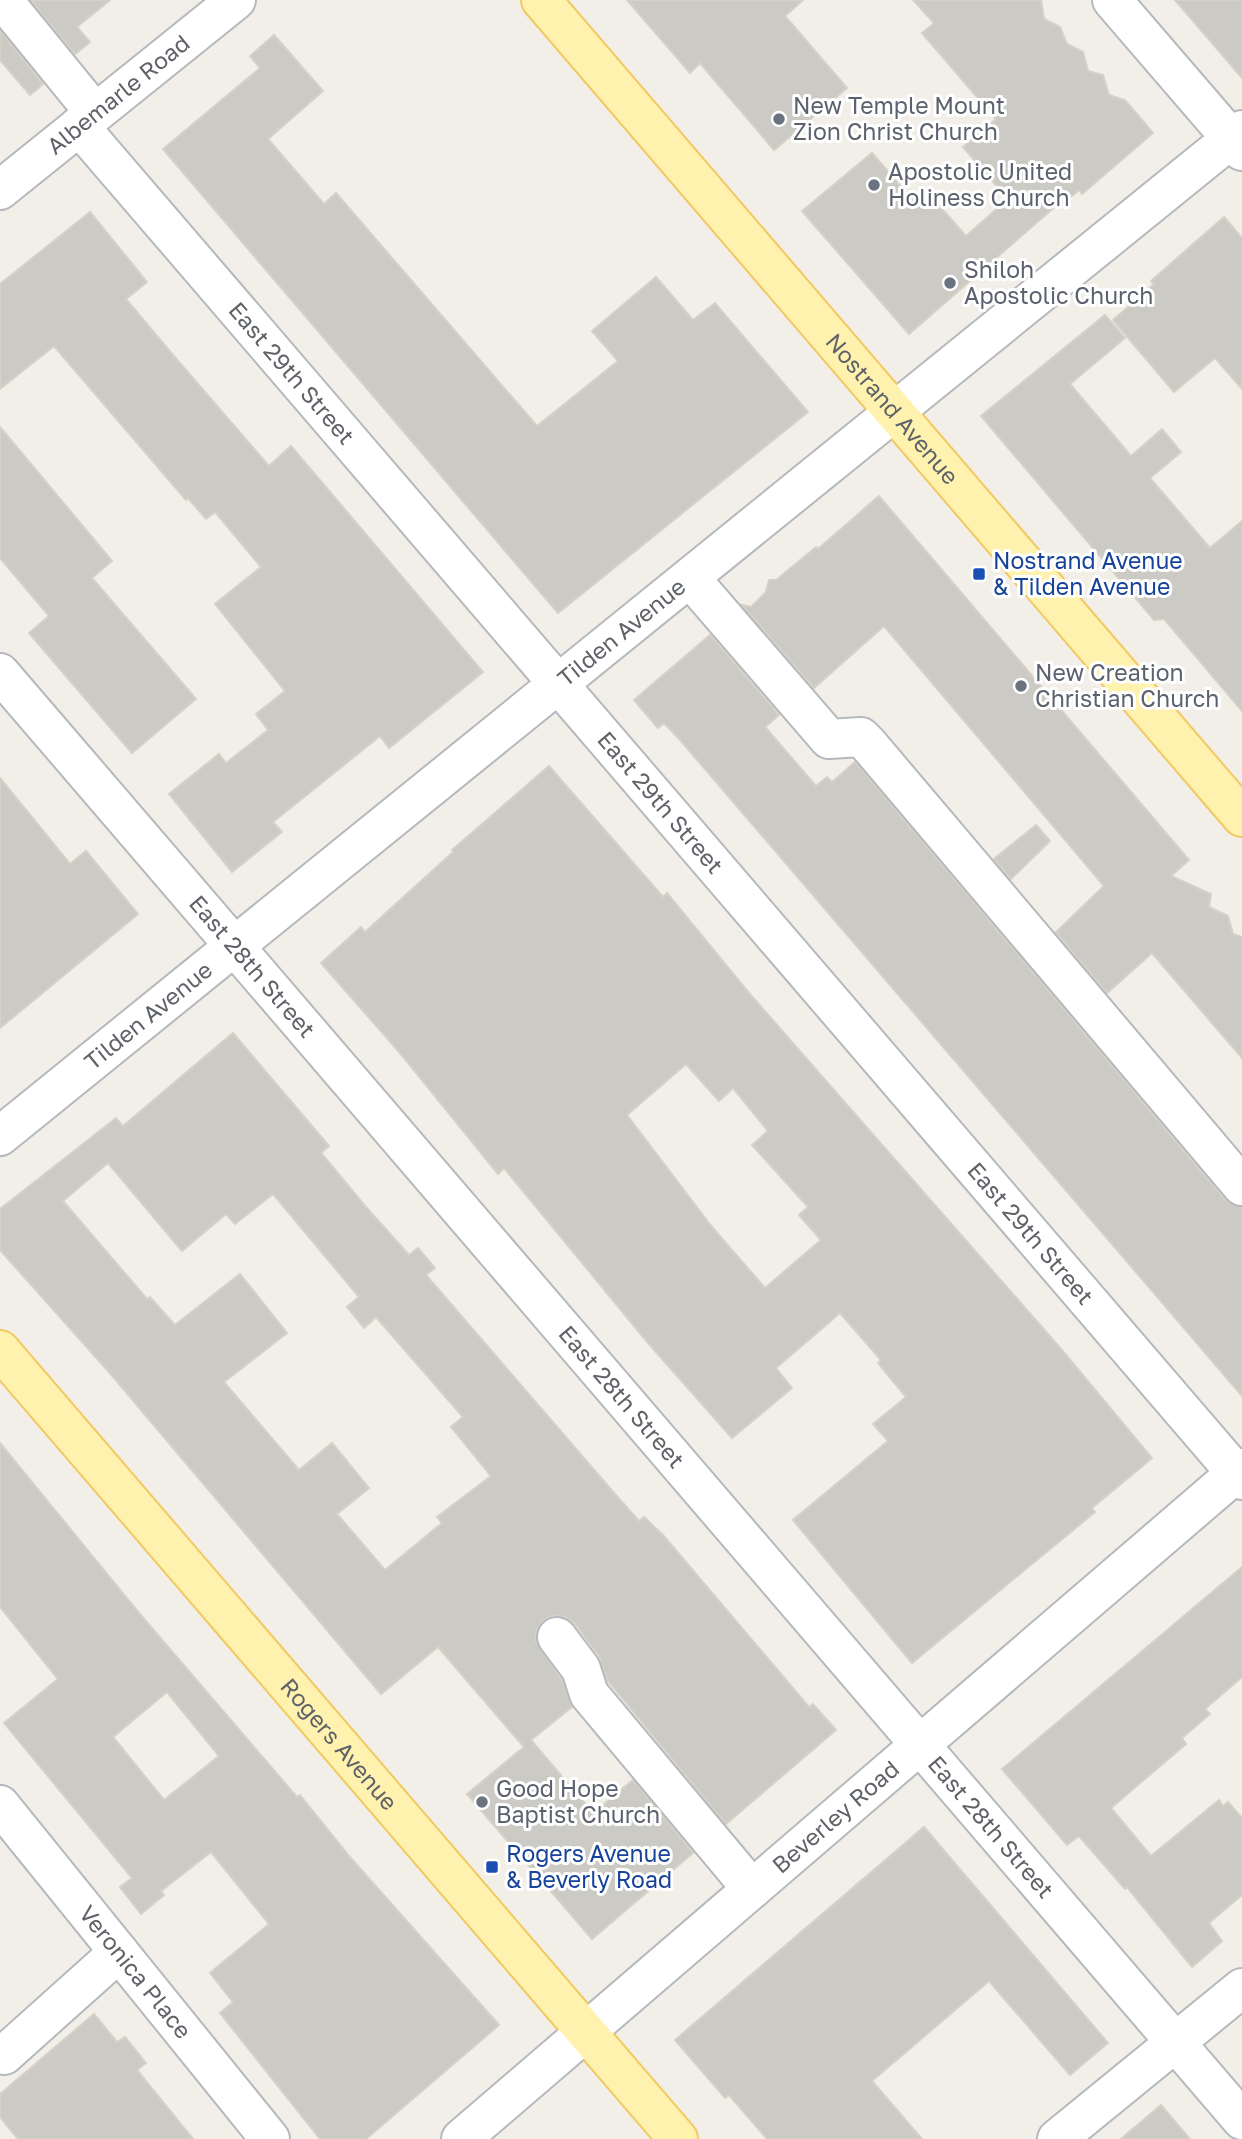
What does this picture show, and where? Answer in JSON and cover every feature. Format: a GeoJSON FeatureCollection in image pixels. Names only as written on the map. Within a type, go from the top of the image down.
{"type":"FeatureCollection","features":[{"type":"Feature","properties":{"kind":"main road","name":"Nostrand Avenue"},"geometry":{"type":"LineString","coordinates":[[541,0],[1242,817]]}},
{"type":"Feature","properties":{"kind":"main road","name":"Rogers Avenue"},"geometry":{"type":"LineString","coordinates":[[0,1350],[678,2139]]}},
{"type":"Feature","properties":{"kind":"street","name":"Albemarle Road"},"geometry":{"type":"LineString","coordinates":[[0,190],[236,0]]}},
{"type":"Feature","properties":{"kind":"street"},"geometry":{"type":"LineString","coordinates":[[1112,0],[1238,140]]}},
{"type":"Feature","properties":{"kind":"street","name":"East 29th Street"},"geometry":{"type":"LineString","coordinates":[[11,10],[87,120],[558,685],[1240,1474]]}},
{"type":"Feature","properties":{"kind":"street","name":"Tilden Avenue"},"geometry":{"type":"LineString","coordinates":[[0,1136],[894,412],[1238,140]]}},
{"type":"Feature","properties":{"kind":"street"},"geometry":{"type":"LineString","coordinates":[[690,578],[829,739],[861,737],[869,744],[1242,1186]]}},
{"type":"Feature","properties":{"kind":"street","name":"East 28th Street"},"geometry":{"type":"LineString","coordinates":[[0,673],[1242,2120]]}},
{"type":"Feature","properties":{"kind":"street","name":"Beverley Road"},"geometry":{"type":"LineString","coordinates":[[461,2139],[1240,1474]]}},
{"type":"Feature","properties":{"kind":"street"},"geometry":{"type":"LineString","coordinates":[[557,1637],[581,1669],[589,1694],[752,1889]]}},
{"type":"Feature","properties":{"kind":"street","name":"Veronica Place"},"geometry":{"type":"LineString","coordinates":[[0,1805],[270,2139]]}},
{"type":"Feature","properties":{"kind":"street"},"geometry":{"type":"LineString","coordinates":[[4,2056],[119,1952]]}},
{"type":"Feature","properties":{"kind":"street"},"geometry":{"type":"LineString","coordinates":[[1056,2139],[1242,1988]]}},
{"type":"Feature","properties":{"kind":"building"},"geometry":{"type":"Polygon","coordinates":[[[31,0],[110,0],[77,27],[90,42],[75,54],[31,0]]]}},
{"type":"Feature","properties":{"kind":"building"},"geometry":{"type":"Polygon","coordinates":[[[627,0],[803,0],[785,16],[847,88],[774,150],[700,63],[690,73],[627,0]]]}},
{"type":"Feature","properties":{"kind":"building"},"geometry":{"type":"Polygon","coordinates":[[[913,0],[1041,0],[1044,19],[1060,27],[1067,44],[1083,52],[1088,71],[1103,75],[1109,95],[1125,100],[1153,133],[1082,194],[1079,190],[1059,207],[1057,205],[909,334],[802,211],[872,153],[917,205],[929,194],[966,236],[1008,199],[963,147],[996,119],[922,33],[934,23],[913,0]]]}},
{"type":"Feature","properties":{"kind":"building"},"geometry":{"type":"Polygon","coordinates":[[[1175,0],[1242,0],[1242,78],[1175,0]]]}},
{"type":"Feature","properties":{"kind":"building"},"geometry":{"type":"Polygon","coordinates":[[[0,31],[43,84],[30,95],[0,60],[0,31]]]}},
{"type":"Feature","properties":{"kind":"building"},"geometry":{"type":"Polygon","coordinates":[[[274,35],[323,91],[268,139],[324,204],[336,193],[537,426],[618,361],[592,331],[656,277],[693,320],[715,303],[808,412],[558,613],[163,149],[260,68],[250,56],[274,35]]]}},
{"type":"Feature","properties":{"kind":"building"},"geometry":{"type":"Polygon","coordinates":[[[90,212],[147,282],[126,299],[173,355],[269,466],[291,446],[483,672],[389,748],[380,736],[273,822],[282,832],[232,872],[169,794],[219,754],[226,763],[268,730],[256,714],[285,691],[215,604],[261,567],[215,512],[206,519],[188,498],[186,500],[54,346],[0,389],[0,284],[90,212]]]}},
{"type":"Feature","properties":{"kind":"building"},"geometry":{"type":"Polygon","coordinates":[[[1224,217],[1242,238],[1242,389],[1215,358],[1174,392],[1113,320],[1154,284],[1151,281],[1224,217]]]}},
{"type":"Feature","properties":{"kind":"building"},"geometry":{"type":"Polygon","coordinates":[[[1105,315],[1125,338],[1070,384],[1131,456],[1162,429],[1181,452],[1150,478],[1210,548],[1242,521],[1242,711],[1164,619],[1154,620],[981,416],[1105,315]]]}},
{"type":"Feature","properties":{"kind":"building"},"geometry":{"type":"Polygon","coordinates":[[[0,427],[112,561],[92,578],[196,699],[132,753],[29,633],[49,616],[0,558],[0,427]]]}},
{"type":"Feature","properties":{"kind":"building"},"geometry":{"type":"Polygon","coordinates":[[[879,496],[1189,860],[1171,876],[1211,894],[1209,907],[1228,916],[1233,934],[1242,937],[1242,1058],[1152,953],[1107,993],[1056,932],[1104,886],[884,626],[814,688],[742,605],[751,607],[766,592],[769,580],[776,580],[816,547],[818,549],[879,496]]]}},
{"type":"Feature","properties":{"kind":"building"},"geometry":{"type":"Polygon","coordinates":[[[710,635],[779,715],[765,727],[816,786],[827,777],[832,782],[855,762],[1225,1200],[1242,1207],[1242,1396],[681,741],[664,723],[658,728],[634,700],[710,635]]]}},
{"type":"Feature","properties":{"kind":"building"},"geometry":{"type":"Polygon","coordinates":[[[549,766],[663,897],[667,893],[749,993],[1062,1350],[1152,1458],[1092,1508],[1095,1512],[912,1663],[793,1520],[888,1441],[873,1424],[906,1397],[878,1363],[881,1360],[840,1313],[776,1368],[792,1388],[732,1438],[648,1343],[504,1168],[498,1174],[400,1053],[321,963],[361,927],[365,932],[453,852],[452,850],[549,766]],[[686,1064],[627,1115],[712,1227],[765,1288],[821,1240],[799,1215],[808,1207],[752,1145],[768,1131],[733,1088],[719,1101],[686,1064]]]}},
{"type":"Feature","properties":{"kind":"building"},"geometry":{"type":"Polygon","coordinates":[[[0,778],[70,864],[86,851],[138,914],[0,1028],[0,778]]]}},
{"type":"Feature","properties":{"kind":"building"},"geometry":{"type":"Polygon","coordinates":[[[1036,825],[1050,841],[1011,879],[994,859],[1036,825]]]}},
{"type":"Feature","properties":{"kind":"building"},"geometry":{"type":"Polygon","coordinates":[[[233,1033],[329,1146],[321,1153],[366,1207],[409,1255],[418,1248],[435,1268],[426,1275],[615,1494],[639,1521],[644,1517],[663,1535],[809,1707],[813,1704],[836,1730],[726,1824],[608,1681],[599,1656],[575,1624],[566,1617],[555,1615],[543,1620],[537,1629],[535,1640],[561,1679],[572,1707],[531,1740],[593,1813],[633,1780],[693,1853],[592,1939],[467,1794],[524,1747],[438,1647],[381,1694],[108,1371],[0,1250],[0,1209],[116,1118],[123,1126],[233,1033]],[[108,1163],[63,1201],[147,1299],[150,1297],[175,1325],[240,1274],[287,1333],[224,1382],[299,1470],[332,1443],[369,1488],[337,1514],[385,1570],[442,1523],[437,1517],[491,1476],[451,1427],[463,1417],[376,1317],[364,1328],[347,1307],[359,1297],[273,1194],[235,1224],[226,1214],[182,1251],[108,1163]]]}},
{"type":"Feature","properties":{"kind":"building"},"geometry":{"type":"Polygon","coordinates":[[[0,1443],[139,1613],[499,2025],[366,2139],[320,2139],[220,2013],[233,2002],[210,1973],[269,1924],[211,1852],[161,1891],[164,1895],[141,1914],[120,1887],[132,1878],[4,1723],[58,1679],[0,1607],[0,1443]],[[167,1692],[113,1737],[164,1800],[219,1756],[167,1692]]]}},
{"type":"Feature","properties":{"kind":"building"},"geometry":{"type":"Polygon","coordinates":[[[1242,1567],[1242,1677],[1205,1709],[1210,1714],[1182,1738],[1186,1744],[1111,1808],[1151,1856],[1219,1800],[1223,1806],[1228,1802],[1242,1818],[1242,1895],[1209,1923],[1222,1941],[1192,1967],[1127,1887],[1125,1889],[1079,1836],[1067,1845],[1002,1769],[1242,1567]]]}},
{"type":"Feature","properties":{"kind":"building"},"geometry":{"type":"Polygon","coordinates":[[[924,1827],[1108,2043],[1070,2075],[989,1981],[872,2081],[922,2139],[767,2139],[729,2095],[725,2098],[675,2040],[924,1827]]]}},
{"type":"Feature","properties":{"kind":"building"},"geometry":{"type":"Polygon","coordinates":[[[94,2014],[117,2042],[125,2037],[146,2063],[137,2070],[193,2139],[18,2139],[0,2117],[0,2094],[94,2014]]]}},
{"type":"Feature","properties":{"kind":"building"},"geometry":{"type":"Polygon","coordinates":[[[1161,2105],[1190,2139],[1121,2139],[1161,2105]]]}},
{"type":"Feature","properties":{"kind":"place","name":"New Temple Mount Zion Christ Church"},"geometry":{"type":"Point","coordinates":[779,119]}},
{"type":"Feature","properties":{"kind":"place","name":"Apostolic United Holiness Church"},"geometry":{"type":"Point","coordinates":[874,185]}},
{"type":"Feature","properties":{"kind":"place","name":"Shiloh Apostolic Church"},"geometry":{"type":"Point","coordinates":[950,283]}},
{"type":"Feature","properties":{"kind":"place","name":"Nostrand Avenue & Tilden Avenue"},"geometry":{"type":"Point","coordinates":[979,574]}},
{"type":"Feature","properties":{"kind":"place","name":"New Creation Christian Church"},"geometry":{"type":"Point","coordinates":[1021,686]}},
{"type":"Feature","properties":{"kind":"place","name":"Good Hope Baptist Church"},"geometry":{"type":"Point","coordinates":[482,1802]}},
{"type":"Feature","properties":{"kind":"place","name":"Rogers Avenue & Beverly Road"},"geometry":{"type":"Point","coordinates":[492,1867]}}]}
